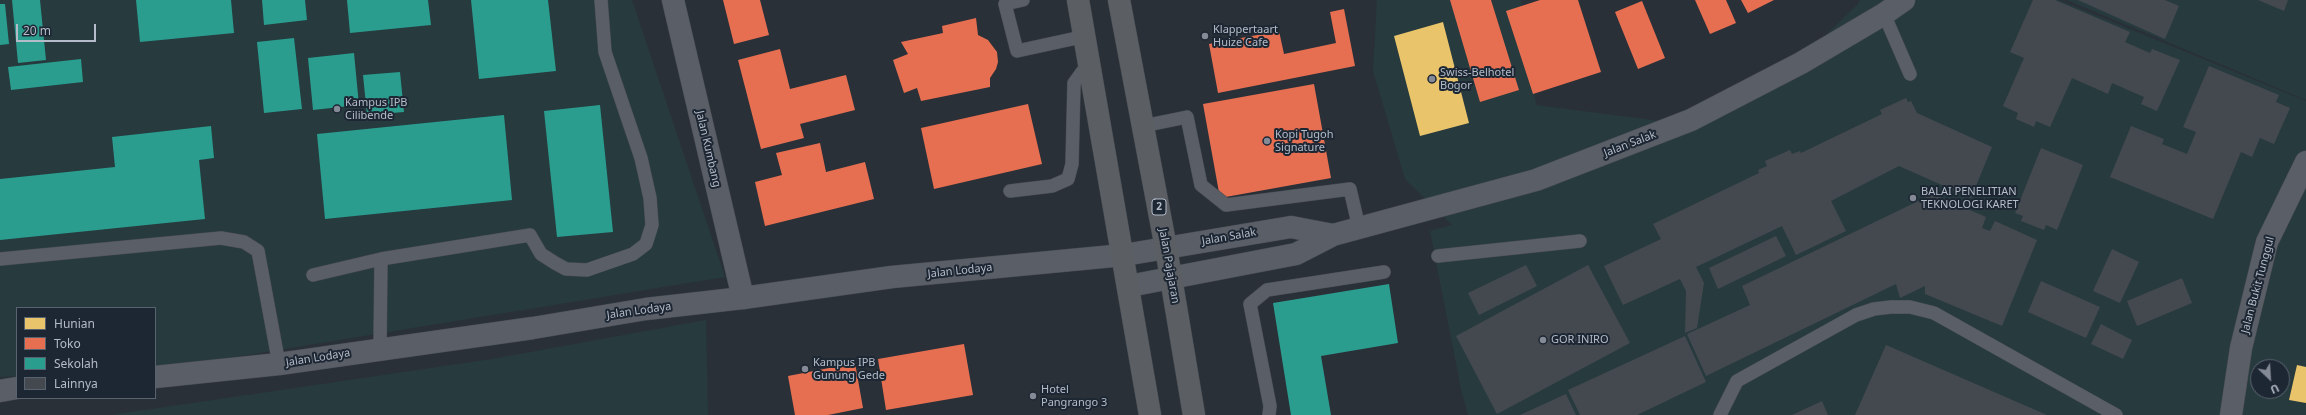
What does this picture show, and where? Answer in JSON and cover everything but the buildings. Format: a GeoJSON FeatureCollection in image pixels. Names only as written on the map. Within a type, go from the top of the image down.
{"type":"FeatureCollection","features":[{"type":"Feature","properties":{"kind":"highway"},"geometry":{"type":"LineString","coordinates":[[1078,0],[1086,36],[1124,255],[1150,415]]}},
{"type":"Feature","properties":{"kind":"highway","name":"Jalan Pajajaran"},"geometry":{"type":"LineString","coordinates":[[1119,0],[1172,279],[1194,415]]}},
{"type":"Feature","properties":{"kind":"street","name":"Jalan Kumbang"},"geometry":{"type":"LineString","coordinates":[[673,0],[743,298]]}},
{"type":"Feature","properties":{"kind":"street","name":"Jalan Salak"},"geometry":{"type":"LineString","coordinates":[[1129,286],[1172,279],[1296,254],[1333,235],[1536,180],[1691,120],[1794,66],[1884,14],[1904,0]]}},
{"type":"Feature","properties":{"kind":"street","name":"Jalan Bukit Tunggul"},"geometry":{"type":"LineString","coordinates":[[2231,415],[2241,348],[2267,242],[2306,162]]}},
{"type":"Feature","properties":{"kind":"street","name":"Jalan Salak"},"geometry":{"type":"LineString","coordinates":[[1124,255],[1291,226],[1333,235]]}},
{"type":"Feature","properties":{"kind":"street","name":"Jalan Lodaya"},"geometry":{"type":"LineString","coordinates":[[156,377],[279,364],[380,348],[533,328],[646,309],[743,298],[892,277],[1124,255]]}},
{"type":"Feature","properties":{"kind":"lane"},"geometry":{"type":"LineString","coordinates":[[1023,0],[1006,4],[1017,51],[1086,36]]}},
{"type":"Feature","properties":{"kind":"lane"},"geometry":{"type":"LineString","coordinates":[[313,275],[381,259],[530,236],[542,254],[555,263],[566,269],[587,270],[633,254],[646,244],[652,225],[650,198],[641,158],[605,52],[604,1]]}},
{"type":"Feature","properties":{"kind":"lane"},"geometry":{"type":"LineString","coordinates":[[1884,14],[1910,74]]}},
{"type":"Feature","properties":{"kind":"lane"},"geometry":{"type":"LineString","coordinates":[[1010,191],[1052,186],[1068,179],[1072,164],[1074,83],[1082,72],[1091,68]]}},
{"type":"Feature","properties":{"kind":"lane"},"geometry":{"type":"LineString","coordinates":[[1143,126],[1187,117],[1201,185],[1226,205],[1350,189],[1359,228]]}},
{"type":"Feature","properties":{"kind":"lane"},"geometry":{"type":"LineString","coordinates":[[0,259],[221,238],[244,242],[258,251],[279,364]]}},
{"type":"Feature","properties":{"kind":"lane"},"geometry":{"type":"LineString","coordinates":[[1438,256],[1580,241]]}},
{"type":"Feature","properties":{"kind":"lane"},"geometry":{"type":"LineString","coordinates":[[380,348],[381,259]]}},
{"type":"Feature","properties":{"kind":"lane"},"geometry":{"type":"LineString","coordinates":[[1269,415],[1270,406],[1250,304],[1267,290],[1384,272]]}},
{"type":"Feature","properties":{"kind":"lane"},"geometry":{"type":"LineString","coordinates":[[1720,415],[1737,381],[1764,364],[1803,346],[1856,316],[1874,309],[1910,307],[1934,314],[2116,415]]}},
{"type":"Feature","properties":{"kind":"green space","name":"Kampus IPB Cilibende"},"geometry":{"type":"Polygon","coordinates":[[[0,0],[632,0],[725,277],[223,359],[156,366],[156,307],[16,307],[16,376],[0,377],[0,0]]]}},
{"type":"Feature","properties":{"kind":"green space","name":"BALAI PENELITIAN TEKNOLOGI KARET"},"geometry":{"type":"Polygon","coordinates":[[[1377,0],[1521,0],[1536,105],[1660,121],[1773,86],[1858,4],[1860,0],[2059,0],[2306,101],[2306,415],[1468,415],[1461,389],[1430,231],[1452,225],[1405,179],[1373,71],[1377,0]]]}},
{"type":"Feature","properties":{"kind":"green space"},"geometry":{"type":"Polygon","coordinates":[[[2067,0],[2306,0],[2306,100],[2067,0]]]}},
{"type":"Feature","properties":{"kind":"green space"},"geometry":{"type":"Polygon","coordinates":[[[706,320],[708,415],[111,415],[492,359],[706,320]]]}},
{"type":"Feature","properties":{"kind":"place","name":"Klappertaart Huize Cafe"},"geometry":{"type":"Point","coordinates":[1205,36]}},
{"type":"Feature","properties":{"kind":"place","name":"Swiss-Belhotel Bogor"},"geometry":{"type":"Point","coordinates":[1432,79]}},
{"type":"Feature","properties":{"kind":"place","name":"Kampus IPB Cilibende"},"geometry":{"type":"Point","coordinates":[337,109]}},
{"type":"Feature","properties":{"kind":"place","name":"Kopi Tugoh Signature"},"geometry":{"type":"Point","coordinates":[1267,141]}},
{"type":"Feature","properties":{"kind":"place","name":"BALAI PENELITIAN TEKNOLOGI KARET"},"geometry":{"type":"Point","coordinates":[1913,198]}},
{"type":"Feature","properties":{"kind":"place","name":"GOR INIRO"},"geometry":{"type":"Point","coordinates":[1543,340]}},
{"type":"Feature","properties":{"kind":"place","name":"Kampus IPB Gunung Gede"},"geometry":{"type":"Point","coordinates":[805,369]}},
{"type":"Feature","properties":{"kind":"place","name":"Hotel Pangrango 3"},"geometry":{"type":"Point","coordinates":[1033,396]}}]}
